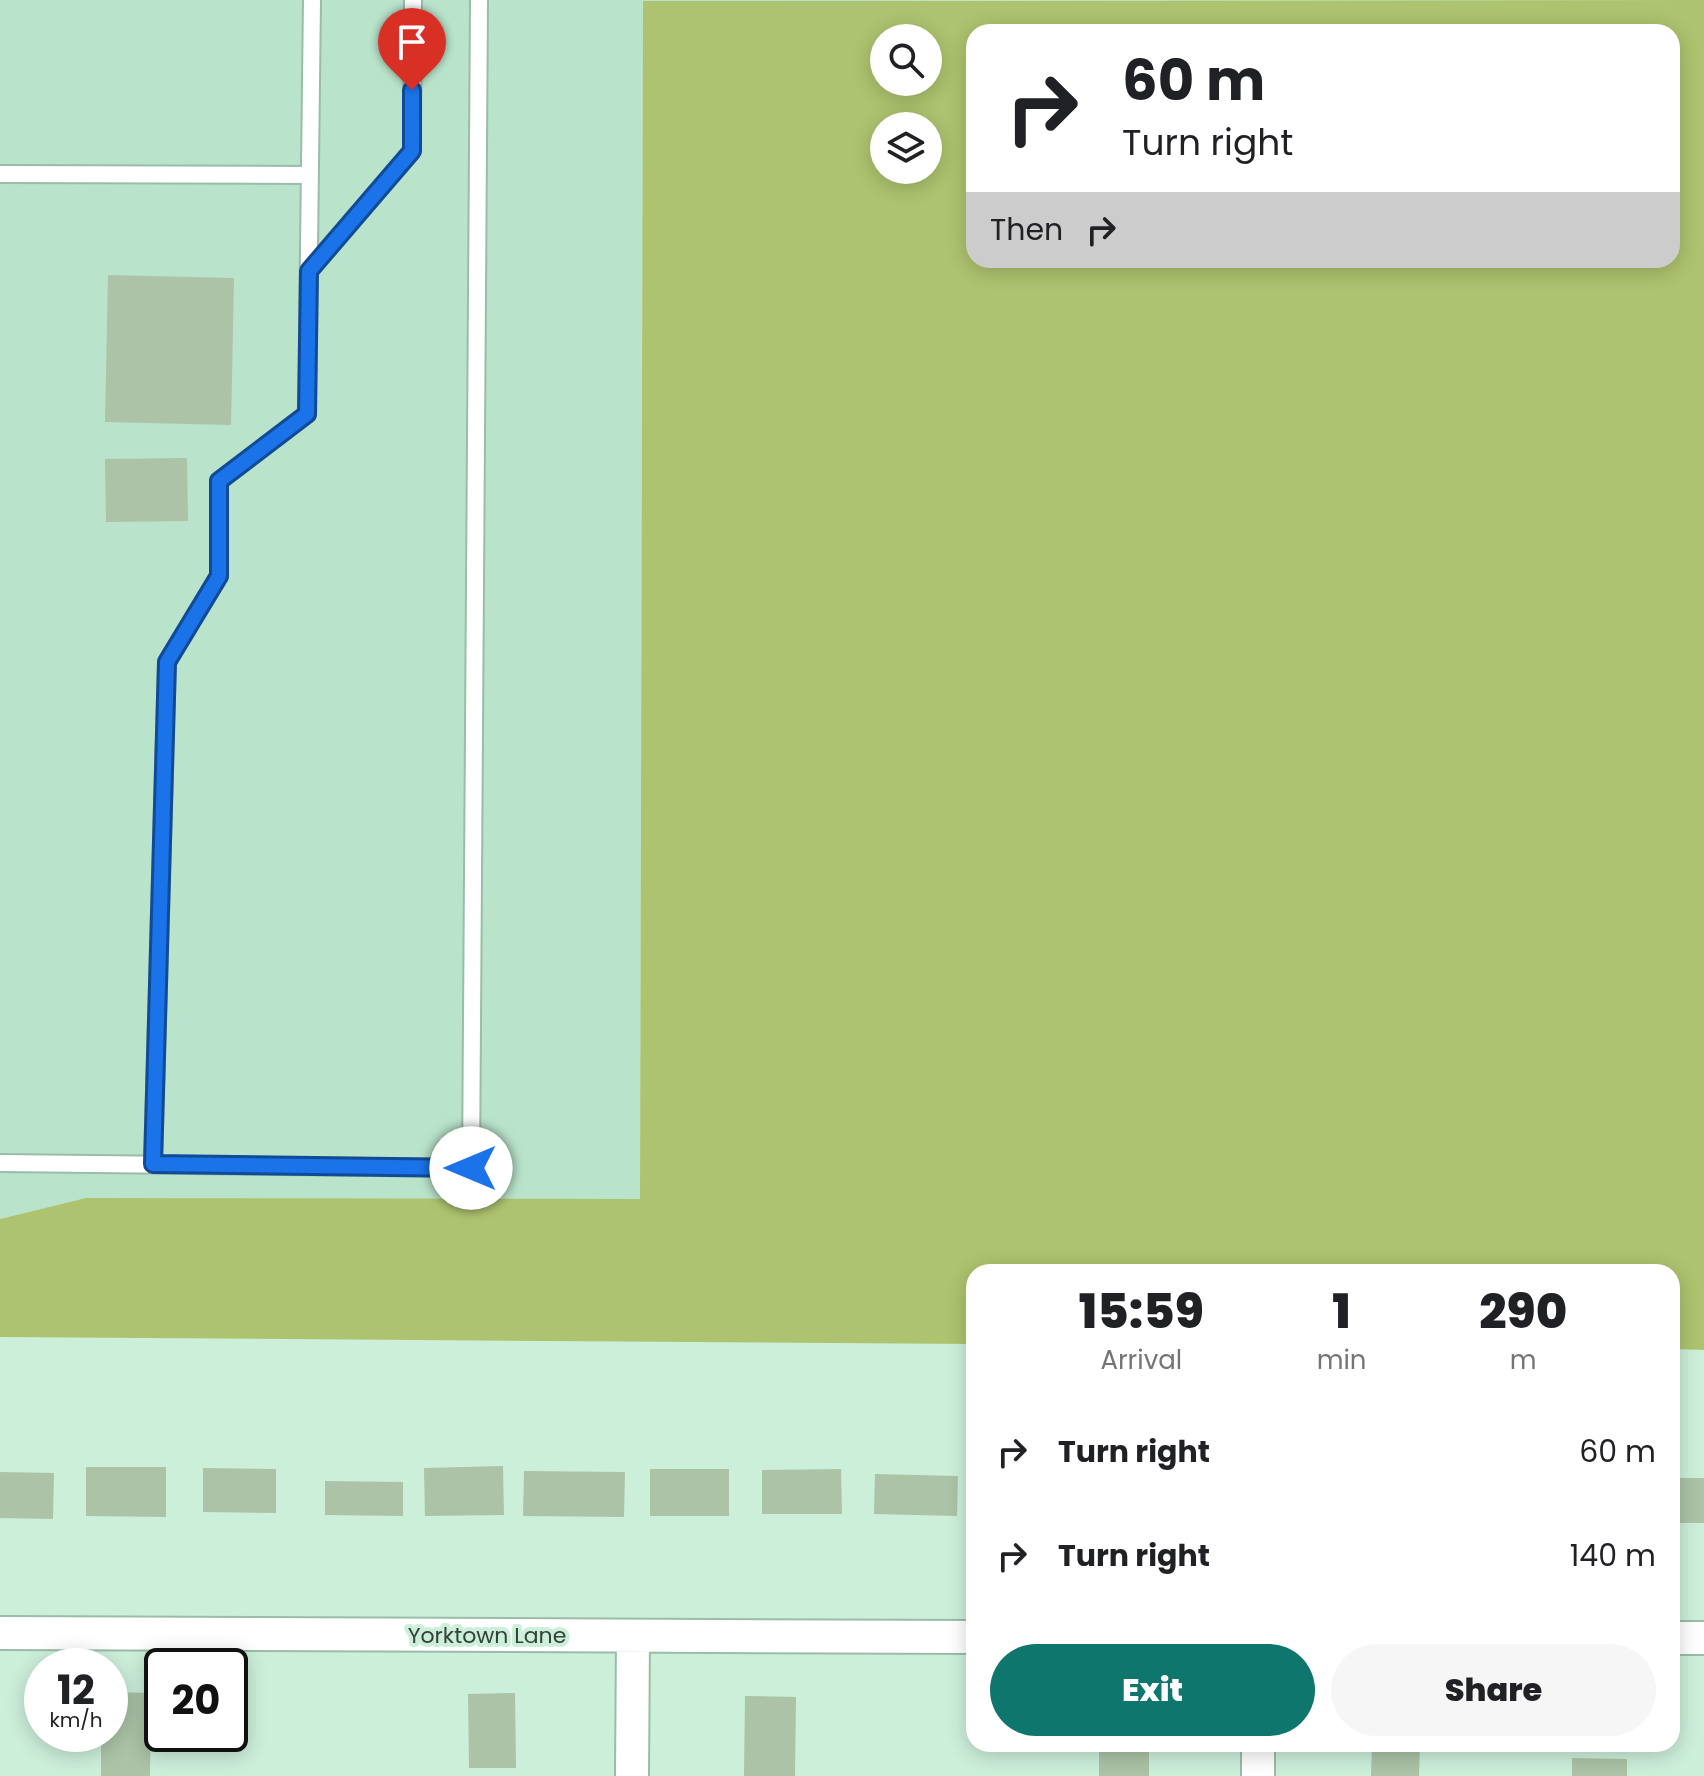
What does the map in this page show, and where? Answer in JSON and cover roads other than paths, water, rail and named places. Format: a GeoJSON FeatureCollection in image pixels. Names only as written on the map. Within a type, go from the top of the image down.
{"type":"FeatureCollection","features":[{"type":"Feature","properties":{"kind":"street","name":"Yorktown Lane"},"geometry":{"type":"LineString","coordinates":[[0,1633],[966,1637]]}},
{"type":"Feature","properties":{"kind":"street"},"geometry":{"type":"LineString","coordinates":[[632,1776],[633,1636]]}},
{"type":"Feature","properties":{"kind":"street"},"geometry":{"type":"LineString","coordinates":[[1680,1638],[1704,1638]]}},
{"type":"Feature","properties":{"kind":"street"},"geometry":{"type":"LineString","coordinates":[[1258,1752],[1258,1776]]}},
{"type":"Feature","properties":{"kind":"lane"},"geometry":{"type":"LineString","coordinates":[[153,1164],[167,662],[219,576],[219,481],[307,414],[312,0]]}},
{"type":"Feature","properties":{"kind":"lane"},"geometry":{"type":"LineString","coordinates":[[309,271],[412,151],[413,0]]}},
{"type":"Feature","properties":{"kind":"lane"},"geometry":{"type":"LineString","coordinates":[[0,1163],[471,1168],[479,0]]}},
{"type":"Feature","properties":{"kind":"lane"},"geometry":{"type":"LineString","coordinates":[[0,174],[310,175]]}}]}
